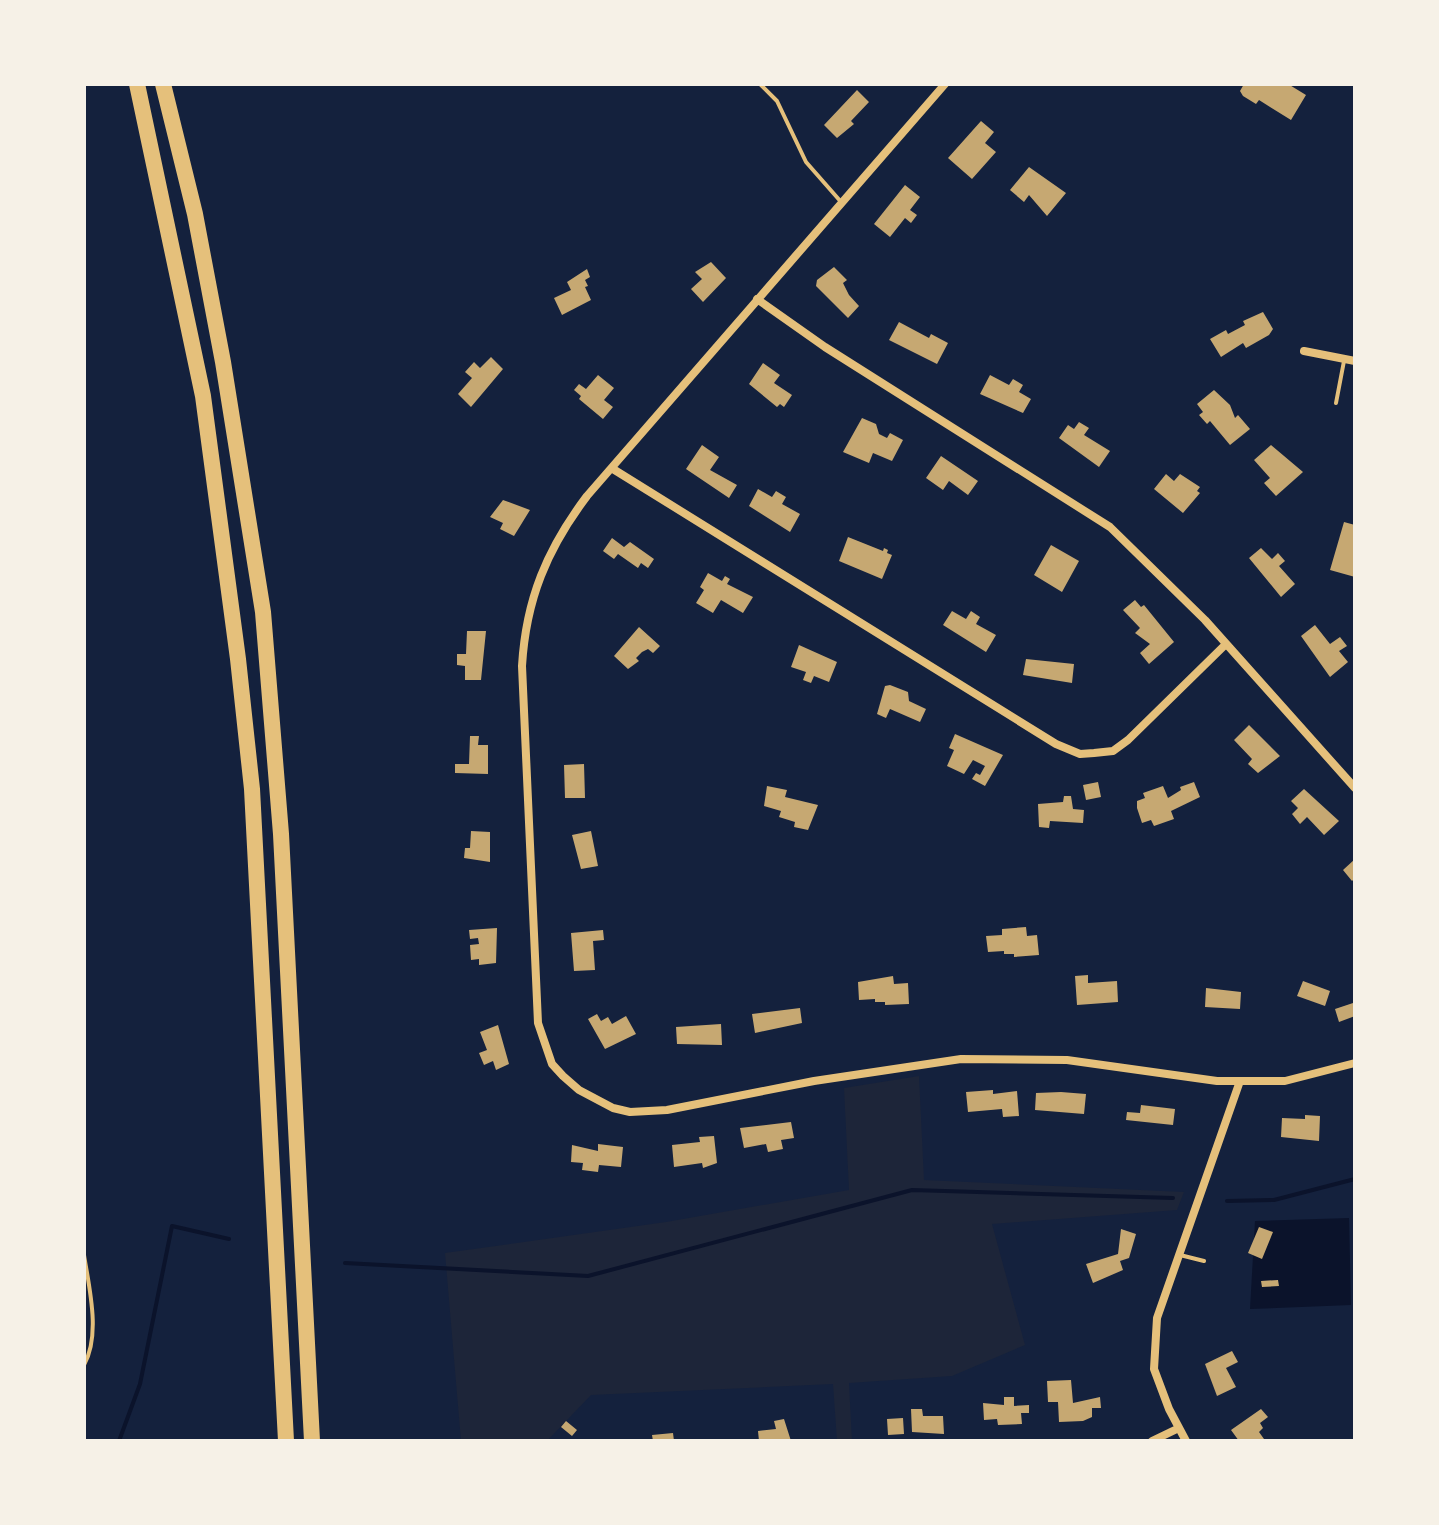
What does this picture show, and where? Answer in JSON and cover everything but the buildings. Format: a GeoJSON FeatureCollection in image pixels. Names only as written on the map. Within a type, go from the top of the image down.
{"type":"FeatureCollection","features":[{"type":"Feature","properties":{"kind":"highway"},"geometry":{"type":"LineString","coordinates":[[137,84],[203,396],[223,525],[242,688],[252,789],[286,1441]]}},
{"type":"Feature","properties":{"kind":"highway"},"geometry":{"type":"LineString","coordinates":[[163,84],[195,214],[223,362],[263,612],[281,834],[312,1441]]}},
{"type":"Feature","properties":{"kind":"street"},"geometry":{"type":"LineString","coordinates":[[945,84],[587,496],[553,545],[533,593],[524,641],[535,1003],[538,1023],[552,1064],[579,1090],[630,1112],[696,1105],[814,1081],[961,1059],[1067,1060],[1240,1081],[1285,1081],[1355,1063]]}},
{"type":"Feature","properties":{"kind":"street"},"geometry":{"type":"LineString","coordinates":[[757,299],[825,347],[1110,527],[1226,644],[1355,788]]}},
{"type":"Feature","properties":{"kind":"street"},"geometry":{"type":"LineString","coordinates":[[1304,351],[1355,361]]}},
{"type":"Feature","properties":{"kind":"street"},"geometry":{"type":"LineString","coordinates":[[613,469],[1002,713],[1080,754],[1113,751],[1128,740],[1226,644]]}},
{"type":"Feature","properties":{"kind":"street"},"geometry":{"type":"LineString","coordinates":[[1186,1441],[1154,1369],[1157,1318],[1240,1081]]}},
{"type":"Feature","properties":{"kind":"street"},"geometry":{"type":"LineString","coordinates":[[1152,1441],[1179,1428]]}},
{"type":"Feature","properties":{"kind":"lane"},"geometry":{"type":"LineString","coordinates":[[760,84],[777,101],[806,162],[842,203]]}},
{"type":"Feature","properties":{"kind":"lane"},"geometry":{"type":"LineString","coordinates":[[1336,403],[1345,359]]}},
{"type":"Feature","properties":{"kind":"lane"},"geometry":{"type":"LineString","coordinates":[[84,1255],[91,1314],[90,1346],[84,1365]]}},
{"type":"Feature","properties":{"kind":"lane"},"geometry":{"type":"LineString","coordinates":[[1180,1255],[1204,1261]]}},
{"type":"Feature","properties":{"kind":"shaded area"},"geometry":{"type":"Polygon","coordinates":[[[919,1076],[924,1180],[1184,1192],[1177,1210],[992,1224],[1025,1345],[952,1376],[849,1383],[852,1441],[837,1441],[833,1384],[591,1395],[547,1441],[461,1441],[445,1253],[666,1222],[849,1190],[844,1088],[919,1076]]]}},
{"type":"Feature","properties":{"kind":"shaded area"},"geometry":{"type":"Polygon","coordinates":[[[1349,1218],[1351,1305],[1250,1309],[1255,1221],[1349,1218]]]}},
{"type":"Feature","properties":{"kind":"waterway"},"geometry":{"type":"LineString","coordinates":[[1227,1201],[1274,1200],[1355,1179]]}},
{"type":"Feature","properties":{"kind":"waterway"},"geometry":{"type":"LineString","coordinates":[[345,1263],[588,1276],[912,1190],[1173,1198]]}},
{"type":"Feature","properties":{"kind":"waterway"},"geometry":{"type":"LineString","coordinates":[[119,1441],[140,1384],[172,1226],[229,1239]]}}]}
